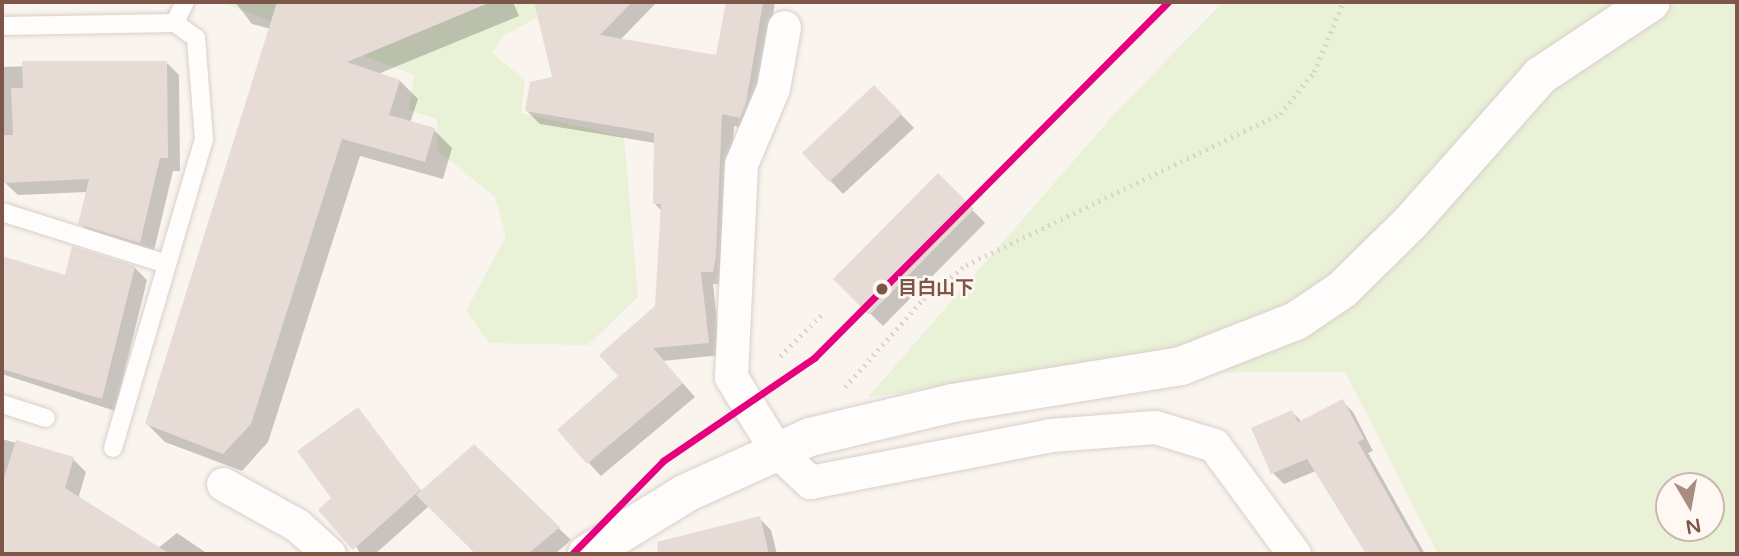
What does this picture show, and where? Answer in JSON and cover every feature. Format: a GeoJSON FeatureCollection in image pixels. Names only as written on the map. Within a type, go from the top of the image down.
{"type":"FeatureCollection","features":[{"type":"Feature","properties":{"kind":"street"},"geometry":{"type":"LineString","coordinates":[[587,554],[686,493],[793,443],[953,403],[1181,366],[1296,321],[1343,289],[1411,222],[1540,76],[1651,2]]}},
{"type":"Feature","properties":{"kind":"street"},"geometry":{"type":"LineString","coordinates":[[785,26],[773,88],[741,164],[731,377],[793,443],[810,482],[1051,435],[1155,427],[1214,445],[1294,554]]}},
{"type":"Feature","properties":{"kind":"street"},"geometry":{"type":"LineString","coordinates":[[223,484],[297,525],[329,554]]}},
{"type":"Feature","properties":{"kind":"lane"},"geometry":{"type":"LineString","coordinates":[[175,23],[185,2]]}},
{"type":"Feature","properties":{"kind":"lane"},"geometry":{"type":"LineString","coordinates":[[2,26],[175,23],[196,38],[204,139],[164,263],[113,449]]}},
{"type":"Feature","properties":{"kind":"lane"},"geometry":{"type":"LineString","coordinates":[[2,212],[164,263]]}},
{"type":"Feature","properties":{"kind":"lane"},"geometry":{"type":"LineString","coordinates":[[2,404],[46,418]]}},
{"type":"Feature","properties":{"kind":"path"},"geometry":{"type":"LineString","coordinates":[[793,443],[909,315],[966,265],[1280,114],[1314,72],[1343,2]]}},
{"type":"Feature","properties":{"kind":"path"},"geometry":{"type":"LineString","coordinates":[[780,356],[821,315]]}},
{"type":"Feature","properties":{"kind":"green space"},"geometry":{"type":"Polygon","coordinates":[[[220,2],[566,2],[503,36],[492,53],[525,80],[521,113],[624,137],[638,297],[588,345],[489,343],[466,311],[506,236],[495,197],[437,150],[437,119],[409,110],[414,75],[220,2]]]}},
{"type":"Feature","properties":{"kind":"green space"},"geometry":{"type":"Polygon","coordinates":[[[1223,2],[1737,2],[1737,554],[1438,554],[1345,372],[1062,373],[868,397],[1117,111],[1223,2]]]}},
{"type":"Feature","properties":{"kind":"building"},"geometry":{"type":"Polygon","coordinates":[[[277,2],[491,2],[347,62],[400,80],[389,115],[435,128],[425,162],[342,139],[251,424],[223,454],[145,424],[277,2]]]}},
{"type":"Feature","properties":{"kind":"building"},"geometry":{"type":"Polygon","coordinates":[[[534,2],[632,2],[600,35],[716,55],[726,2],[763,2],[746,103],[740,118],[722,114],[716,257],[713,272],[701,272],[709,343],[653,348],[683,383],[587,464],[557,430],[618,376],[599,355],[655,306],[661,204],[653,204],[654,133],[525,111],[530,82],[552,77],[534,2]]]}},
{"type":"Feature","properties":{"kind":"building"},"geometry":{"type":"Polygon","coordinates":[[[22,61],[167,61],[168,158],[160,158],[140,243],[78,224],[89,179],[3,183],[2,135],[13,135],[11,88],[23,88],[22,61]]]}},
{"type":"Feature","properties":{"kind":"building"},"geometry":{"type":"Polygon","coordinates":[[[874,85],[902,114],[829,182],[802,153],[874,85]]]}},
{"type":"Feature","properties":{"kind":"building"},"geometry":{"type":"Polygon","coordinates":[[[938,173],[974,209],[869,315],[833,279],[938,173]]]}},
{"type":"Feature","properties":{"kind":"building"},"geometry":{"type":"Polygon","coordinates":[[[72,246],[135,266],[102,399],[2,369],[2,256],[65,275],[72,246]]]}},
{"type":"Feature","properties":{"kind":"building"},"geometry":{"type":"Polygon","coordinates":[[[1343,399],[1364,439],[1358,442],[1421,554],[1366,554],[1307,459],[1271,474],[1251,428],[1292,410],[1298,422],[1343,399]]]}},
{"type":"Feature","properties":{"kind":"building"},"geometry":{"type":"Polygon","coordinates":[[[358,407],[420,490],[353,550],[318,510],[331,498],[297,451],[358,407]]]}},
{"type":"Feature","properties":{"kind":"building"},"geometry":{"type":"Polygon","coordinates":[[[16,440],[74,457],[65,488],[170,554],[2,554],[2,484],[16,440]]]}},
{"type":"Feature","properties":{"kind":"building"},"geometry":{"type":"Polygon","coordinates":[[[474,444],[560,527],[528,554],[476,554],[416,495],[474,444]]]}},
{"type":"Feature","properties":{"kind":"building"},"geometry":{"type":"Polygon","coordinates":[[[760,516],[769,554],[658,554],[657,542],[760,516]]]}},
{"type":"Feature","properties":{"kind":"transit line"},"geometry":{"type":"LineString","coordinates":[[572,554],[663,461],[814,358],[1168,2]]}},
{"type":"Feature","properties":{"kind":"place","name":"目白山下"},"geometry":{"type":"Point","coordinates":[882,289]}}]}
